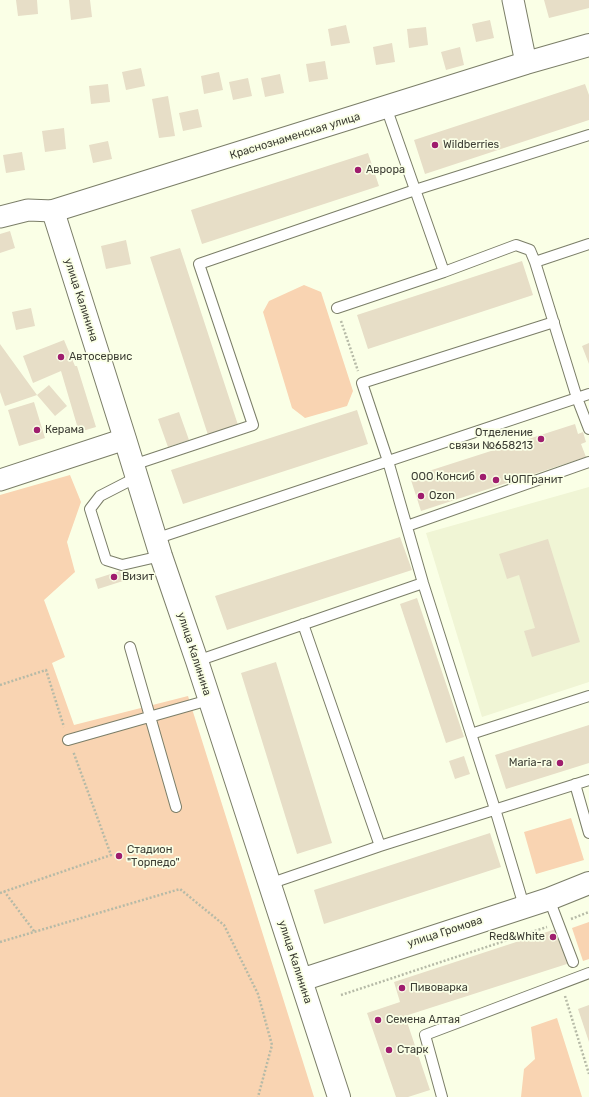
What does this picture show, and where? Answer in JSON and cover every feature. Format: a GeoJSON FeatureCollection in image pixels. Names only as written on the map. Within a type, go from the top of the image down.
{"type":"FeatureCollection","features":[{"type":"Feature","properties":{"kind":"street"},"geometry":{"type":"LineString","coordinates":[[513,0],[526,63]]}},
{"type":"Feature","properties":{"kind":"street","name":"Краснознаменская улица"},"geometry":{"type":"LineString","coordinates":[[0,218],[28,210],[53,211],[526,63],[589,45]]}},
{"type":"Feature","properties":{"kind":"street","name":"улица Калинина"},"geometry":{"type":"LineString","coordinates":[[53,211],[126,439],[158,548],[197,661],[339,1097]]}},
{"type":"Feature","properties":{"kind":"street"},"geometry":{"type":"LineString","coordinates":[[0,480],[126,439]]}},
{"type":"Feature","properties":{"kind":"street","name":"улица Громова"},"geometry":{"type":"LineString","coordinates":[[301,980],[549,899],[589,883]]}},
{"type":"Feature","properties":{"kind":"lane"},"geometry":{"type":"LineString","coordinates":[[386,107],[444,272]]}},
{"type":"Feature","properties":{"kind":"lane"},"geometry":{"type":"LineString","coordinates":[[589,136],[415,190],[199,264],[252,425],[135,471],[100,496],[90,509],[106,560],[122,565],[158,548],[388,461],[589,394]]}},
{"type":"Feature","properties":{"kind":"lane"},"geometry":{"type":"LineString","coordinates":[[535,262],[589,244]]}},
{"type":"Feature","properties":{"kind":"lane"},"geometry":{"type":"LineString","coordinates":[[337,308],[444,272],[516,245],[530,250],[577,398],[589,429]]}},
{"type":"Feature","properties":{"kind":"lane"},"geometry":{"type":"LineString","coordinates":[[524,906],[495,808],[423,583],[388,461],[362,383],[554,322]]}},
{"type":"Feature","properties":{"kind":"lane"},"geometry":{"type":"LineString","coordinates":[[406,526],[589,462]]}},
{"type":"Feature","properties":{"kind":"lane"},"geometry":{"type":"LineString","coordinates":[[197,661],[423,583]]}},
{"type":"Feature","properties":{"kind":"lane"},"geometry":{"type":"LineString","coordinates":[[303,624],[380,846]]}},
{"type":"Feature","properties":{"kind":"lane"},"geometry":{"type":"LineString","coordinates":[[130,647],[176,807]]}},
{"type":"Feature","properties":{"kind":"lane"},"geometry":{"type":"LineString","coordinates":[[471,734],[589,696]]}},
{"type":"Feature","properties":{"kind":"lane"},"geometry":{"type":"LineString","coordinates":[[68,740],[209,700]]}},
{"type":"Feature","properties":{"kind":"lane"},"geometry":{"type":"LineString","coordinates":[[269,884],[495,808],[589,780]]}},
{"type":"Feature","properties":{"kind":"lane"},"geometry":{"type":"LineString","coordinates":[[575,784],[589,833]]}},
{"type":"Feature","properties":{"kind":"lane"},"geometry":{"type":"LineString","coordinates":[[549,899],[573,962]]}},
{"type":"Feature","properties":{"kind":"lane"},"geometry":{"type":"LineString","coordinates":[[442,1097],[425,1035],[589,973]]}},
{"type":"Feature","properties":{"kind":"path"},"geometry":{"type":"LineString","coordinates":[[337,308],[362,383]]}},
{"type":"Feature","properties":{"kind":"path"},"geometry":{"type":"LineString","coordinates":[[0,685],[46,670],[68,740],[111,855],[0,893]]}},
{"type":"Feature","properties":{"kind":"path"},"geometry":{"type":"LineString","coordinates":[[0,942],[180,888],[224,925],[258,994],[272,1046],[258,1097]]}},
{"type":"Feature","properties":{"kind":"path"},"geometry":{"type":"LineString","coordinates":[[4,892],[34,931]]}},
{"type":"Feature","properties":{"kind":"path"},"geometry":{"type":"LineString","coordinates":[[341,995],[589,912]]}},
{"type":"Feature","properties":{"kind":"path"},"geometry":{"type":"LineString","coordinates":[[561,983],[589,1074]]}},
{"type":"Feature","properties":{"kind":"shaded area"},"geometry":{"type":"Polygon","coordinates":[[[304,285],[321,292],[353,391],[347,406],[305,418],[292,408],[263,312],[269,301],[304,285]]]}},
{"type":"Feature","properties":{"kind":"shaded area","name":"Стадион \"Торпедо\""},"geometry":{"type":"Polygon","coordinates":[[[70,475],[81,502],[67,542],[75,572],[44,600],[65,657],[52,663],[74,725],[188,696],[314,1097],[0,1097],[0,495],[70,475]]]}},
{"type":"Feature","properties":{"kind":"shaded area"},"geometry":{"type":"Polygon","coordinates":[[[589,487],[589,682],[482,717],[426,533],[589,487]]]}},
{"type":"Feature","properties":{"kind":"shaded area"},"geometry":{"type":"Polygon","coordinates":[[[571,818],[584,860],[536,874],[524,832],[571,818]]]}},
{"type":"Feature","properties":{"kind":"shaded area"},"geometry":{"type":"Polygon","coordinates":[[[589,922],[589,959],[583,961],[572,928],[589,922]]]}},
{"type":"Feature","properties":{"kind":"shaded area"},"geometry":{"type":"Polygon","coordinates":[[[557,1018],[582,1097],[521,1097],[524,1069],[535,1059],[531,1027],[557,1018]]]}},
{"type":"Feature","properties":{"kind":"building"},"geometry":{"type":"Polygon","coordinates":[[[16,0],[37,0],[38,14],[18,16],[16,0]]]}},
{"type":"Feature","properties":{"kind":"building"},"geometry":{"type":"Polygon","coordinates":[[[69,0],[90,0],[92,17],[71,20],[69,0]]]}},
{"type":"Feature","properties":{"kind":"building"},"geometry":{"type":"Polygon","coordinates":[[[544,0],[589,0],[589,8],[549,18],[544,0]]]}},
{"type":"Feature","properties":{"kind":"building"},"geometry":{"type":"Polygon","coordinates":[[[490,20],[494,38],[476,42],[472,24],[490,20]]]}},
{"type":"Feature","properties":{"kind":"building"},"geometry":{"type":"Polygon","coordinates":[[[346,25],[350,43],[331,46],[328,29],[346,25]]]}},
{"type":"Feature","properties":{"kind":"building"},"geometry":{"type":"Polygon","coordinates":[[[426,27],[428,45],[409,48],[407,29],[426,27]]]}},
{"type":"Feature","properties":{"kind":"building"},"geometry":{"type":"Polygon","coordinates":[[[392,43],[395,62],[376,65],[373,47],[392,43]]]}},
{"type":"Feature","properties":{"kind":"building"},"geometry":{"type":"Polygon","coordinates":[[[460,47],[464,65],[446,70],[441,52],[460,47]]]}},
{"type":"Feature","properties":{"kind":"building"},"geometry":{"type":"Polygon","coordinates":[[[325,61],[328,79],[309,82],[306,64],[325,61]]]}},
{"type":"Feature","properties":{"kind":"building"},"geometry":{"type":"Polygon","coordinates":[[[141,68],[145,86],[126,90],[122,72],[141,68]]]}},
{"type":"Feature","properties":{"kind":"building"},"geometry":{"type":"Polygon","coordinates":[[[219,72],[223,90],[204,94],[201,76],[219,72]]]}},
{"type":"Feature","properties":{"kind":"building"},"geometry":{"type":"Polygon","coordinates":[[[280,74],[284,93],[265,97],[261,78],[280,74]]]}},
{"type":"Feature","properties":{"kind":"building"},"geometry":{"type":"Polygon","coordinates":[[[248,78],[252,96],[233,100],[229,82],[248,78]]]}},
{"type":"Feature","properties":{"kind":"building"},"geometry":{"type":"Polygon","coordinates":[[[108,84],[110,102],[91,104],[89,86],[108,84]]]}},
{"type":"Feature","properties":{"kind":"building"},"geometry":{"type":"Polygon","coordinates":[[[585,84],[589,95],[589,120],[425,174],[414,140],[585,84]]]}},
{"type":"Feature","properties":{"kind":"building"},"geometry":{"type":"Polygon","coordinates":[[[168,96],[175,136],[159,138],[152,99],[168,96]]]}},
{"type":"Feature","properties":{"kind":"building"},"geometry":{"type":"Polygon","coordinates":[[[198,109],[202,127],[183,131],[179,113],[198,109]]]}},
{"type":"Feature","properties":{"kind":"building"},"geometry":{"type":"Polygon","coordinates":[[[64,128],[66,149],[45,152],[42,131],[64,128]]]}},
{"type":"Feature","properties":{"kind":"building"},"geometry":{"type":"Polygon","coordinates":[[[108,141],[112,159],[93,163],[89,145],[108,141]]]}},
{"type":"Feature","properties":{"kind":"building"},"geometry":{"type":"Polygon","coordinates":[[[22,152],[25,170],[6,173],[3,155],[22,152]]]}},
{"type":"Feature","properties":{"kind":"building"},"geometry":{"type":"Polygon","coordinates":[[[368,153],[379,186],[202,244],[191,210],[368,153]]]}},
{"type":"Feature","properties":{"kind":"building"},"geometry":{"type":"Polygon","coordinates":[[[10,231],[15,248],[0,253],[0,234],[10,231]]]}},
{"type":"Feature","properties":{"kind":"building"},"geometry":{"type":"Polygon","coordinates":[[[126,240],[131,264],[106,269],[101,246],[126,240]]]}},
{"type":"Feature","properties":{"kind":"building"},"geometry":{"type":"Polygon","coordinates":[[[180,248],[238,425],[208,435],[150,257],[180,248]]]}},
{"type":"Feature","properties":{"kind":"building"},"geometry":{"type":"Polygon","coordinates":[[[522,261],[533,295],[368,349],[357,315],[522,261]]]}},
{"type":"Feature","properties":{"kind":"building"},"geometry":{"type":"Polygon","coordinates":[[[31,308],[35,326],[16,330],[12,312],[31,308]]]}},
{"type":"Feature","properties":{"kind":"building"},"geometry":{"type":"Polygon","coordinates":[[[64,340],[75,366],[77,366],[96,427],[79,432],[61,371],[33,383],[23,356],[64,340]]]}},
{"type":"Feature","properties":{"kind":"building"},"geometry":{"type":"Polygon","coordinates":[[[589,343],[589,364],[582,346],[589,343]]]}},
{"type":"Feature","properties":{"kind":"building"},"geometry":{"type":"Polygon","coordinates":[[[0,344],[37,395],[5,406],[0,392],[0,344]]]}},
{"type":"Feature","properties":{"kind":"building"},"geometry":{"type":"Polygon","coordinates":[[[49,385],[67,406],[55,416],[37,395],[49,385]]]}},
{"type":"Feature","properties":{"kind":"building"},"geometry":{"type":"Polygon","coordinates":[[[34,402],[45,438],[19,446],[8,410],[34,402]]]}},
{"type":"Feature","properties":{"kind":"building"},"geometry":{"type":"Polygon","coordinates":[[[357,410],[368,444],[183,504],[171,470],[357,410]]]}},
{"type":"Feature","properties":{"kind":"building"},"geometry":{"type":"Polygon","coordinates":[[[179,412],[189,440],[168,447],[158,419],[179,412]]]}},
{"type":"Feature","properties":{"kind":"building"},"geometry":{"type":"Polygon","coordinates":[[[575,424],[578,434],[583,432],[586,442],[581,444],[586,457],[421,511],[410,477],[575,424]]]}},
{"type":"Feature","properties":{"kind":"building"},"geometry":{"type":"Polygon","coordinates":[[[400,537],[412,570],[227,630],[215,596],[400,537]]]}},
{"type":"Feature","properties":{"kind":"building"},"geometry":{"type":"Polygon","coordinates":[[[548,539],[580,642],[532,657],[524,631],[535,628],[519,575],[507,579],[499,554],[548,539]]]}},
{"type":"Feature","properties":{"kind":"building"},"geometry":{"type":"Polygon","coordinates":[[[120,571],[123,581],[98,589],[95,579],[120,571]]]}},
{"type":"Feature","properties":{"kind":"building"},"geometry":{"type":"Polygon","coordinates":[[[417,598],[464,737],[446,743],[400,604],[417,598]]]}},
{"type":"Feature","properties":{"kind":"building"},"geometry":{"type":"Polygon","coordinates":[[[276,662],[332,843],[297,854],[241,673],[276,662]]]}},
{"type":"Feature","properties":{"kind":"building"},"geometry":{"type":"Polygon","coordinates":[[[589,725],[589,763],[506,789],[495,755],[589,725]]]}},
{"type":"Feature","properties":{"kind":"building"},"geometry":{"type":"Polygon","coordinates":[[[464,756],[470,774],[455,779],[449,761],[464,756]]]}},
{"type":"Feature","properties":{"kind":"building"},"geometry":{"type":"Polygon","coordinates":[[[490,833],[501,867],[324,924],[314,890],[490,833]]]}},
{"type":"Feature","properties":{"kind":"building"},"geometry":{"type":"Polygon","coordinates":[[[559,928],[570,963],[405,1016],[430,1090],[408,1097],[396,1097],[367,1013],[400,1002],[394,982],[559,928]]]}},
{"type":"Feature","properties":{"kind":"building"},"geometry":{"type":"Polygon","coordinates":[[[589,1005],[589,1042],[578,1009],[589,1005]]]}},
{"type":"Feature","properties":{"kind":"place","name":"Wildberries"},"geometry":{"type":"Point","coordinates":[435,145]}},
{"type":"Feature","properties":{"kind":"place","name":"Аврора"},"geometry":{"type":"Point","coordinates":[358,170]}},
{"type":"Feature","properties":{"kind":"place","name":"Автосервис"},"geometry":{"type":"Point","coordinates":[61,357]}},
{"type":"Feature","properties":{"kind":"place","name":"Керама"},"geometry":{"type":"Point","coordinates":[37,430]}},
{"type":"Feature","properties":{"kind":"place","name":"Отделение связи №658213"},"geometry":{"type":"Point","coordinates":[541,439]}},
{"type":"Feature","properties":{"kind":"place","name":"ООО Консиб"},"geometry":{"type":"Point","coordinates":[483,477]}},
{"type":"Feature","properties":{"kind":"place","name":"ЧОПГранит"},"geometry":{"type":"Point","coordinates":[496,480]}},
{"type":"Feature","properties":{"kind":"place","name":"Ozon"},"geometry":{"type":"Point","coordinates":[421,496]}},
{"type":"Feature","properties":{"kind":"place","name":"Визит"},"geometry":{"type":"Point","coordinates":[114,577]}},
{"type":"Feature","properties":{"kind":"place","name":"Maria-ra"},"geometry":{"type":"Point","coordinates":[560,763]}},
{"type":"Feature","properties":{"kind":"place","name":"Стадион \"Торпедо\""},"geometry":{"type":"Point","coordinates":[119,856]}},
{"type":"Feature","properties":{"kind":"place","name":"Red&White"},"geometry":{"type":"Point","coordinates":[553,937]}},
{"type":"Feature","properties":{"kind":"place","name":"Пивоварка"},"geometry":{"type":"Point","coordinates":[402,988]}},
{"type":"Feature","properties":{"kind":"place","name":"Семена Алтая"},"geometry":{"type":"Point","coordinates":[378,1020]}},
{"type":"Feature","properties":{"kind":"place","name":"Старк"},"geometry":{"type":"Point","coordinates":[389,1050]}}]}
